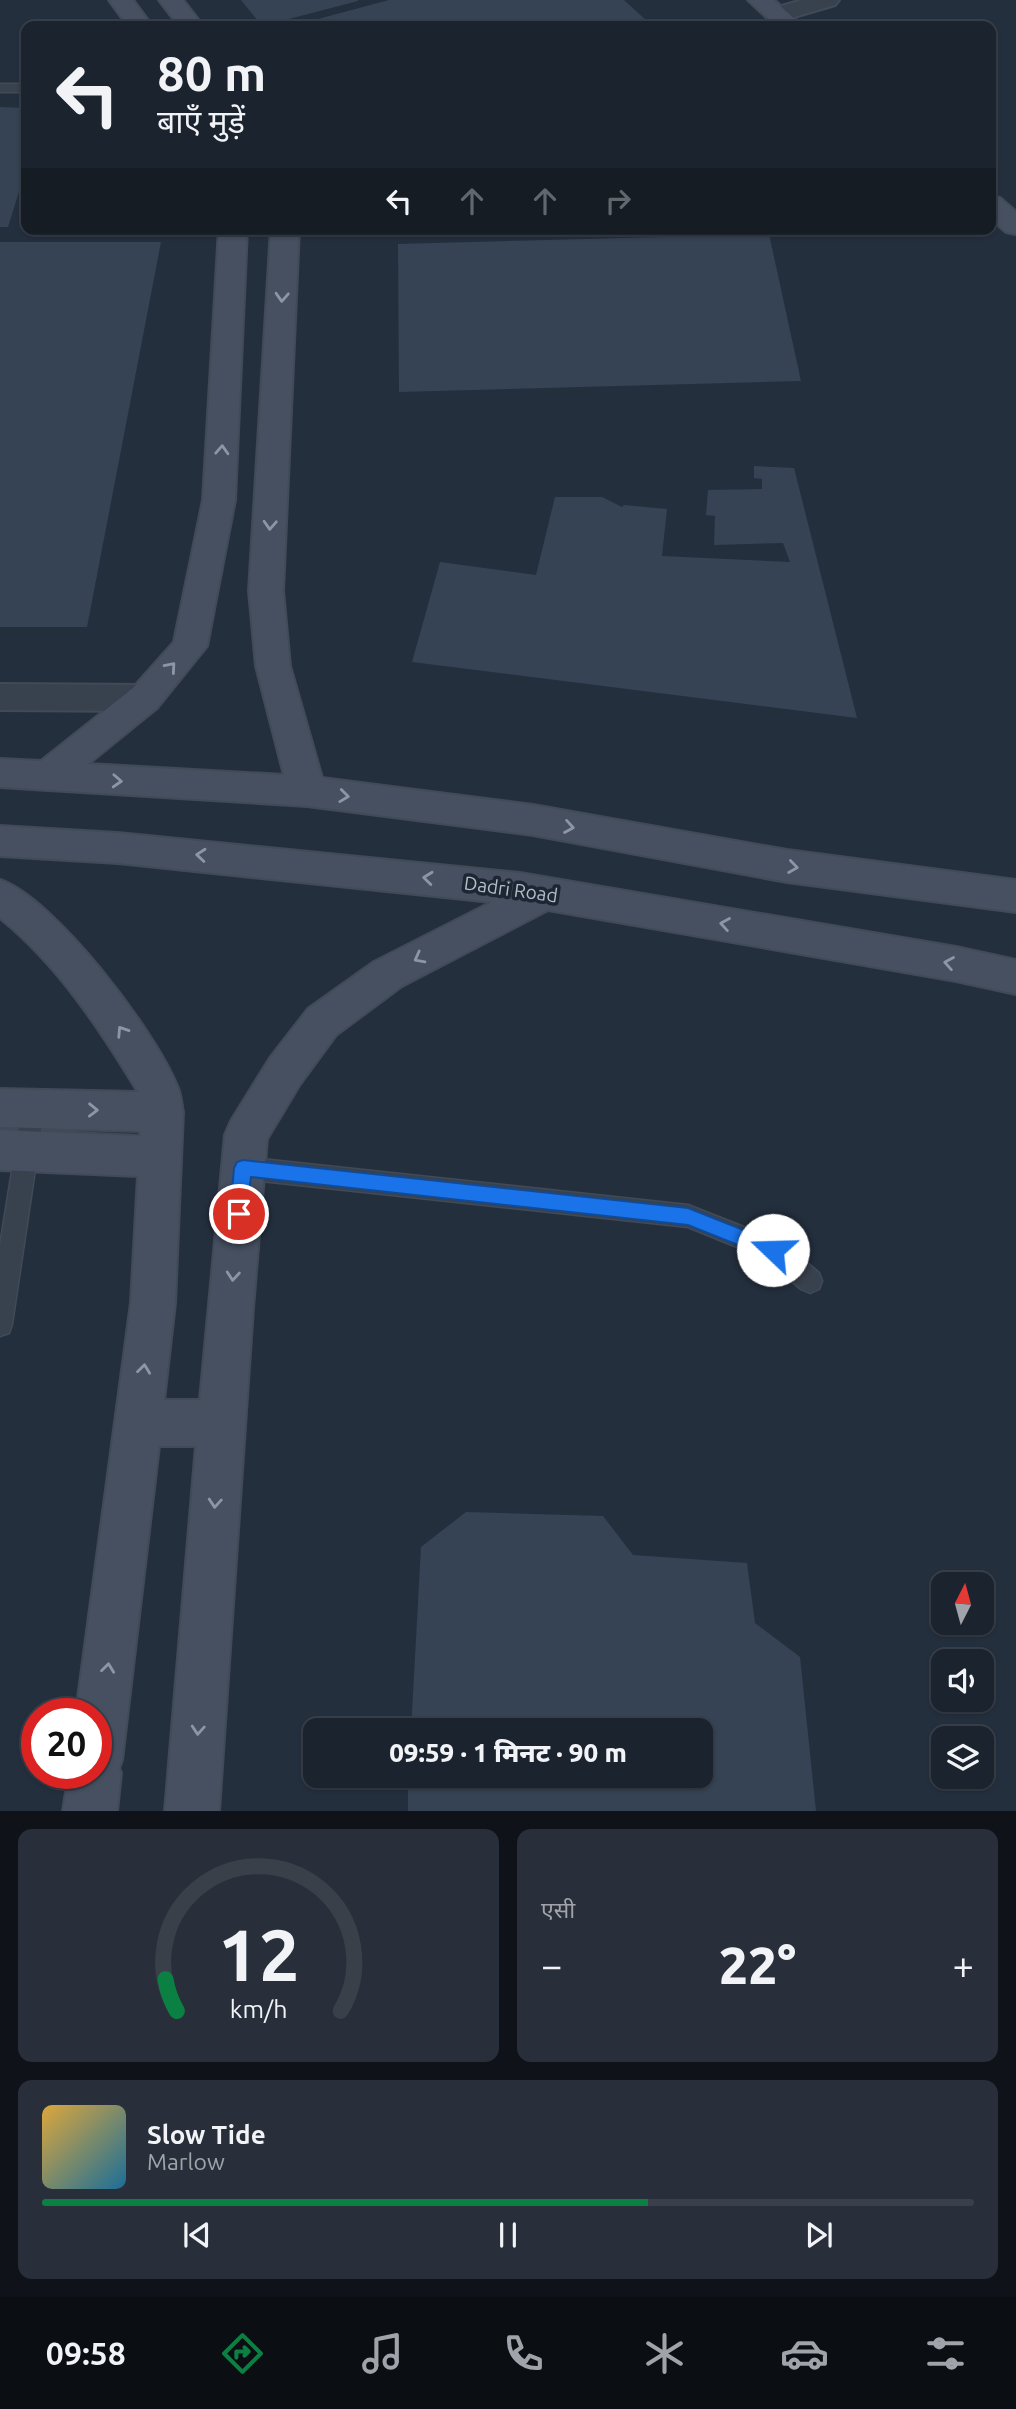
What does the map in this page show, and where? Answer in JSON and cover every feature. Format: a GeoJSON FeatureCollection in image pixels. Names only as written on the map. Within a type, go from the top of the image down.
{"type":"FeatureCollection","features":[{"type":"Feature","properties":{"kind":"street"},"geometry":{"type":"LineString","coordinates":[[121,0],[136,21]]}},
{"type":"Feature","properties":{"kind":"street"},"geometry":{"type":"LineString","coordinates":[[171,0],[187,21]]}},
{"type":"Feature","properties":{"kind":"street"},"geometry":{"type":"LineString","coordinates":[[776,14],[827,0]]}},
{"type":"Feature","properties":{"kind":"street"},"geometry":{"type":"LineString","coordinates":[[996,209],[1016,226]]}},
{"type":"Feature","properties":{"kind":"street"},"geometry":{"type":"LineString","coordinates":[[46,777],[145,698],[190,646],[219,500],[233,235]]}},
{"type":"Feature","properties":{"kind":"street"},"geometry":{"type":"LineString","coordinates":[[285,235],[266,591],[273,666],[307,791]]}},
{"type":"Feature","properties":{"kind":"street"},"geometry":{"type":"LineString","coordinates":[[0,697],[145,698]]}},
{"type":"Feature","properties":{"kind":"street"},"geometry":{"type":"LineString","coordinates":[[0,774],[307,791],[533,820],[787,866],[1016,896]]}},
{"type":"Feature","properties":{"kind":"street","name":"Dadri Road"},"geometry":{"type":"LineString","coordinates":[[0,841],[118,848],[331,867],[545,893],[956,964],[1016,977]]}},
{"type":"Feature","properties":{"kind":"street"},"geometry":{"type":"LineString","coordinates":[[192,1811],[246,1135],[285,1071],[322,1022],[388,974],[545,893]]}},
{"type":"Feature","properties":{"kind":"street"},"geometry":{"type":"LineString","coordinates":[[0,896],[41,929],[103,1002],[158,1089],[162,1112],[153,1303],[104,1698]]}},
{"type":"Feature","properties":{"kind":"street"},"geometry":{"type":"LineString","coordinates":[[16,1109],[162,1112]]}},
{"type":"Feature","properties":{"kind":"street"},"geometry":{"type":"LineString","coordinates":[[13,1150],[160,1157]]}},
{"type":"Feature","properties":{"kind":"street"},"geometry":{"type":"LineString","coordinates":[[138,1423],[222,1423]]}},
{"type":"Feature","properties":{"kind":"street"},"geometry":{"type":"LineString","coordinates":[[90,1811],[93,1789]]}},
{"type":"Feature","properties":{"kind":"lane"},"geometry":{"type":"LineString","coordinates":[[0,88],[21,88]]}},
{"type":"Feature","properties":{"kind":"lane"},"geometry":{"type":"LineString","coordinates":[[0,1324],[16,1109]]}},
{"type":"Feature","properties":{"kind":"lane"},"geometry":{"type":"LineString","coordinates":[[243,1168],[688,1216],[773,1250],[810,1281]]}},
{"type":"Feature","properties":{"kind":"building"},"geometry":{"type":"Polygon","coordinates":[[[241,0],[358,0],[281,21],[258,21],[241,0]]]}},
{"type":"Feature","properties":{"kind":"building"},"geometry":{"type":"Polygon","coordinates":[[[389,0],[624,0],[647,21],[311,21],[389,0]]]}},
{"type":"Feature","properties":{"kind":"building"},"geometry":{"type":"Polygon","coordinates":[[[0,107],[21,108],[21,185],[8,227],[0,227],[0,107]]]}},
{"type":"Feature","properties":{"kind":"building"},"geometry":{"type":"Polygon","coordinates":[[[769,235],[801,381],[399,392],[398,244],[769,235]]]}},
{"type":"Feature","properties":{"kind":"building"},"geometry":{"type":"Polygon","coordinates":[[[0,242],[161,242],[87,627],[0,627],[0,242]]]}},
{"type":"Feature","properties":{"kind":"building"},"geometry":{"type":"Polygon","coordinates":[[[754,466],[794,468],[857,718],[412,662],[440,562],[536,575],[555,497],[602,497],[622,507],[667,509],[662,556],[790,562],[783,543],[714,545],[715,516],[706,515],[708,490],[762,489],[762,479],[754,478],[754,466]]]}},
{"type":"Feature","properties":{"kind":"building"},"geometry":{"type":"Polygon","coordinates":[[[466,1512],[603,1516],[633,1555],[747,1563],[755,1623],[800,1657],[816,1811],[408,1811],[408,1788],[713,1788],[713,1718],[412,1718],[421,1547],[466,1512]]]}},
{"type":"Feature","properties":{"kind":"route"},"geometry":{"type":"LineString","coordinates":[[239,1214],[243,1168],[688,1216],[773,1250]]}}]}
